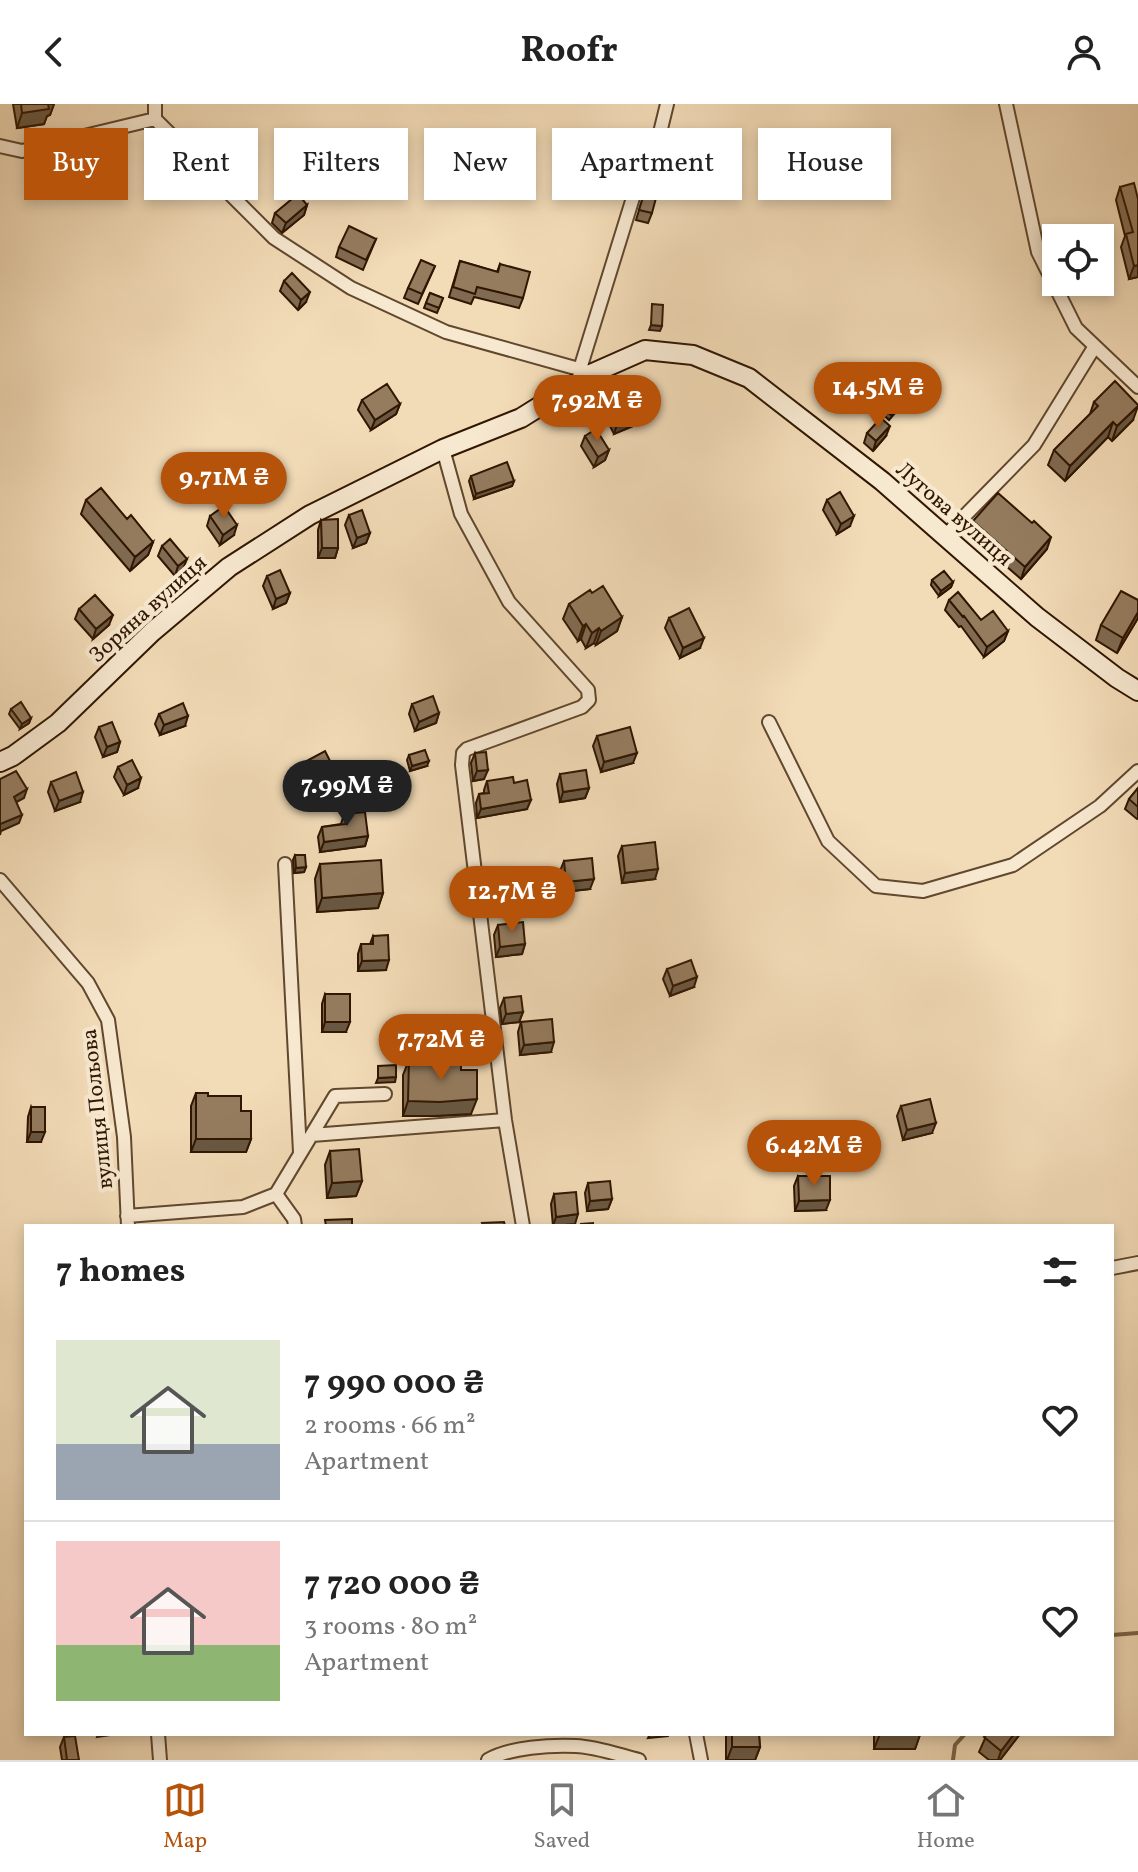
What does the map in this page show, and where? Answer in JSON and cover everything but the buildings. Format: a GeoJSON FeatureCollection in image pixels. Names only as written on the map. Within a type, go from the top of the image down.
{"type":"FeatureCollection","features":[{"type":"Feature","properties":{"kind":"street"},"geometry":{"type":"LineString","coordinates":[[155,104],[155,119],[274,238],[351,288],[446,332],[586,371],[636,188],[656,149],[667,104]]}},
{"type":"Feature","properties":{"kind":"street"},"geometry":{"type":"LineString","coordinates":[[1006,104],[1038,252],[1076,328],[1138,387]]}},
{"type":"Feature","properties":{"kind":"street"},"geometry":{"type":"LineString","coordinates":[[0,146],[22,151],[155,119]]}},
{"type":"Feature","properties":{"kind":"street"},"geometry":{"type":"LineString","coordinates":[[945,536],[1034,445],[1095,346]]}},
{"type":"Feature","properties":{"kind":"street","name":"Лугова вулиця"},"geometry":{"type":"LineString","coordinates":[[586,371],[645,350],[693,355],[749,378],[882,481],[1037,617],[1138,691]]}},
{"type":"Feature","properties":{"kind":"street","name":"Зоряна вулиця"},"geometry":{"type":"LineString","coordinates":[[0,762],[58,723],[152,632],[229,567],[310,515],[443,449],[521,418],[586,371]]}},
{"type":"Feature","properties":{"kind":"street"},"geometry":{"type":"LineString","coordinates":[[443,449],[461,514],[509,602],[588,690],[589,700],[582,707],[463,753],[505,1120],[523,1224]]}},
{"type":"Feature","properties":{"kind":"street"},"geometry":{"type":"LineString","coordinates":[[769,722],[828,841],[876,886],[923,891],[1013,865],[1100,806],[1138,771]]}},
{"type":"Feature","properties":{"kind":"street"},"geometry":{"type":"LineString","coordinates":[[285,864],[301,1154]]}},
{"type":"Feature","properties":{"kind":"street","name":"вулиця Польова"},"geometry":{"type":"LineString","coordinates":[[0,880],[88,983],[108,1020],[124,1137],[128,1221]]}},
{"type":"Feature","properties":{"kind":"street"},"geometry":{"type":"LineString","coordinates":[[128,1221],[243,1207],[276,1194],[335,1096],[385,1094]]}},
{"type":"Feature","properties":{"kind":"street"},"geometry":{"type":"LineString","coordinates":[[312,1135],[505,1120]]}},
{"type":"Feature","properties":{"kind":"street"},"geometry":{"type":"LineString","coordinates":[[276,1194],[295,1224]]}},
{"type":"Feature","properties":{"kind":"street"},"geometry":{"type":"LineString","coordinates":[[1114,1268],[1138,1263]]}},
{"type":"Feature","properties":{"kind":"street"},"geometry":{"type":"LineString","coordinates":[[158,1736],[160,1760]]}},
{"type":"Feature","properties":{"kind":"street"},"geometry":{"type":"LineString","coordinates":[[696,1736],[701,1760]]}},
{"type":"Feature","properties":{"kind":"street"},"geometry":{"type":"LineString","coordinates":[[488,1760],[529,1748],[578,1746],[639,1760]]}},
{"type":"Feature","properties":{"kind":"waterway"},"geometry":{"type":"LineString","coordinates":[[1114,1635],[1138,1633]]}},
{"type":"Feature","properties":{"kind":"waterway"},"geometry":{"type":"LineString","coordinates":[[953,1760],[955,1745],[963,1736]]}}]}
